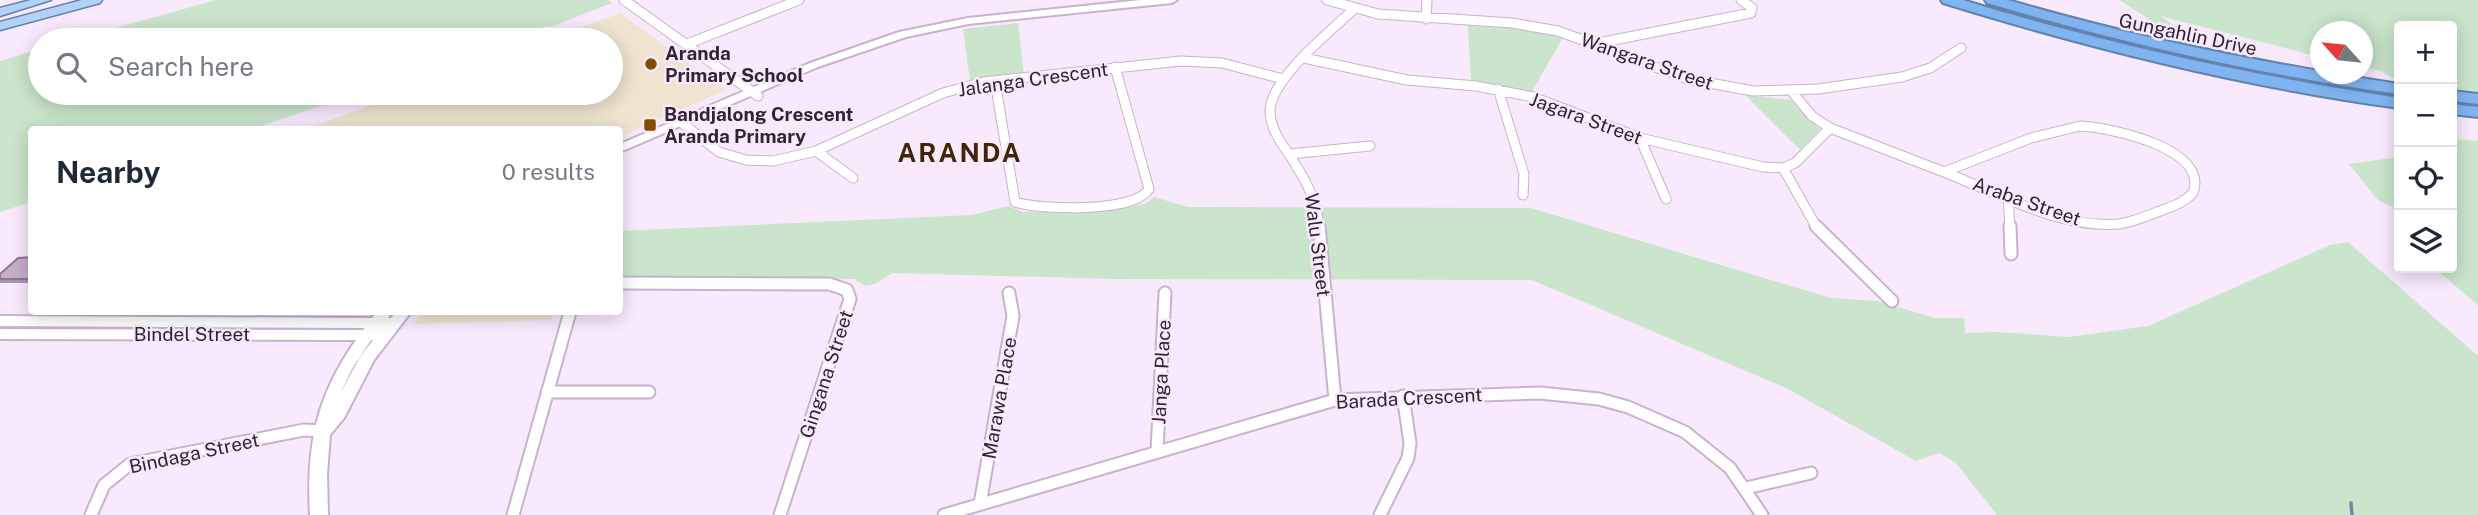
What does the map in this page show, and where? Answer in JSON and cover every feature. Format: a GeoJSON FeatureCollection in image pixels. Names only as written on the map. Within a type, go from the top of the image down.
{"type":"FeatureCollection","features":[{"type":"Feature","properties":{"kind":"highway"},"geometry":{"type":"LineString","coordinates":[[1935,0],[2063,37],[2255,79],[2394,102]]}},
{"type":"Feature","properties":{"kind":"highway","name":"Gungahlin Drive"},"geometry":{"type":"LineString","coordinates":[[1948,0],[2121,49]]}},
{"type":"Feature","properties":{"kind":"highway","name":"Gungahlin Drive"},"geometry":{"type":"LineString","coordinates":[[1972,0],[2168,53],[2275,75],[2394,90]]}},
{"type":"Feature","properties":{"kind":"highway"},"geometry":{"type":"LineString","coordinates":[[1992,0],[2173,47],[2394,90]]}},
{"type":"Feature","properties":{"kind":"highway"},"geometry":{"type":"LineString","coordinates":[[2457,99],[2478,101]]}},
{"type":"Feature","properties":{"kind":"highway"},"geometry":{"type":"LineString","coordinates":[[2457,110],[2478,112]]}},
{"type":"Feature","properties":{"kind":"main road"},"geometry":{"type":"LineString","coordinates":[[0,12],[45,0]]}},
{"type":"Feature","properties":{"kind":"main road"},"geometry":{"type":"LineString","coordinates":[[0,26],[96,0]]}},
{"type":"Feature","properties":{"kind":"street"},"geometry":{"type":"LineString","coordinates":[[624,0],[755,93]]}},
{"type":"Feature","properties":{"kind":"street"},"geometry":{"type":"LineString","coordinates":[[687,44],[799,0]]}},
{"type":"Feature","properties":{"kind":"street"},"geometry":{"type":"LineString","coordinates":[[623,147],[684,124],[879,41],[942,25],[1111,3],[1172,0]]}},
{"type":"Feature","properties":{"kind":"street","name":"Wangara Street"},"geometry":{"type":"LineString","coordinates":[[1327,0],[1354,9],[1426,19],[1535,26],[1597,44],[1668,72],[1712,85],[1748,91],[1793,93],[1917,72],[1941,62],[1961,48]]}},
{"type":"Feature","properties":{"kind":"street"},"geometry":{"type":"LineString","coordinates":[[1426,19],[1427,0]]}},
{"type":"Feature","properties":{"kind":"street"},"geometry":{"type":"LineString","coordinates":[[1597,44],[1747,15],[1752,8],[1741,0]]}},
{"type":"Feature","properties":{"kind":"street","name":"Walu Street"},"geometry":{"type":"LineString","coordinates":[[1335,400],[1317,205],[1310,183],[1271,125],[1269,113],[1271,94],[1283,79],[1354,9]]}},
{"type":"Feature","properties":{"kind":"street","name":"Jagara Street"},"geometry":{"type":"LineString","coordinates":[[1304,58],[1407,80],[1498,89],[1555,104],[1640,138],[1763,167],[1783,168]]}},
{"type":"Feature","properties":{"kind":"street","name":"Jalanga Crescent"},"geometry":{"type":"LineString","coordinates":[[684,124],[719,152],[744,160],[786,160],[816,151],[943,93],[995,81],[1115,67],[1202,61],[1241,67],[1283,79]]}},
{"type":"Feature","properties":{"kind":"street"},"geometry":{"type":"LineString","coordinates":[[995,81],[1015,201],[1035,207],[1125,203],[1145,196],[1149,189],[1115,67]]}},
{"type":"Feature","properties":{"kind":"street"},"geometry":{"type":"LineString","coordinates":[[1498,89],[1524,174],[1523,195]]}},
{"type":"Feature","properties":{"kind":"street","name":"Araba Street"},"geometry":{"type":"LineString","coordinates":[[1793,93],[1812,116],[1830,128],[1944,172],[2072,219],[2111,224],[2134,222],[2181,202],[2191,195],[2195,187],[2194,178],[2188,168],[2162,147],[2121,131],[2087,126],[2061,129],[1944,172]]}},
{"type":"Feature","properties":{"kind":"street"},"geometry":{"type":"LineString","coordinates":[[623,155],[684,124]]}},
{"type":"Feature","properties":{"kind":"street"},"geometry":{"type":"LineString","coordinates":[[1830,128],[1795,163],[1783,168],[1827,240],[1892,301]]}},
{"type":"Feature","properties":{"kind":"street"},"geometry":{"type":"LineString","coordinates":[[1640,138],[1666,199]]}},
{"type":"Feature","properties":{"kind":"street"},"geometry":{"type":"LineString","coordinates":[[1289,153],[1370,146]]}},
{"type":"Feature","properties":{"kind":"street"},"geometry":{"type":"LineString","coordinates":[[816,151],[853,178]]}},
{"type":"Feature","properties":{"kind":"street"},"geometry":{"type":"LineString","coordinates":[[2008,196],[2011,254]]}},
{"type":"Feature","properties":{"kind":"street","name":"Gingana Street"},"geometry":{"type":"LineString","coordinates":[[623,284],[829,284],[847,290],[850,299],[780,515]]}},
{"type":"Feature","properties":{"kind":"street","name":"Marawa Place"},"geometry":{"type":"LineString","coordinates":[[980,504],[1013,316],[1009,293]]}},
{"type":"Feature","properties":{"kind":"street","name":"Janga Place"},"geometry":{"type":"LineString","coordinates":[[1157,451],[1165,293]]}},
{"type":"Feature","properties":{"kind":"street"},"geometry":{"type":"LineString","coordinates":[[513,515],[569,315]]}},
{"type":"Feature","properties":{"kind":"street","name":"Bindel Street"},"geometry":{"type":"LineString","coordinates":[[0,321],[241,328]]}},
{"type":"Feature","properties":{"kind":"street"},"geometry":{"type":"LineString","coordinates":[[74,334],[87,322]]}},
{"type":"Feature","properties":{"kind":"street"},"geometry":{"type":"LineString","coordinates":[[319,515],[319,468],[324,431],[385,323]]}},
{"type":"Feature","properties":{"kind":"street","name":"Bindel Street"},"geometry":{"type":"LineString","coordinates":[[0,334],[74,334],[385,323]]}},
{"type":"Feature","properties":{"kind":"street"},"geometry":{"type":"LineString","coordinates":[[547,392],[649,392]]}},
{"type":"Feature","properties":{"kind":"street","name":"Barada Crescent"},"geometry":{"type":"LineString","coordinates":[[944,515],[1335,400],[1540,393],[1599,398],[1658,418],[1685,432],[1723,461],[1746,488],[1762,515]]}},
{"type":"Feature","properties":{"kind":"street"},"geometry":{"type":"LineString","coordinates":[[1380,515],[1408,458],[1410,443],[1403,396]]}},
{"type":"Feature","properties":{"kind":"street","name":"Bindaga Street"},"geometry":{"type":"LineString","coordinates":[[91,515],[100,489],[108,478],[130,464],[304,430],[324,431]]}},
{"type":"Feature","properties":{"kind":"street"},"geometry":{"type":"LineString","coordinates":[[1746,488],[1811,473]]}},
{"type":"Feature","properties":{"kind":"shaded area","name":"Aranda Primary School"},"geometry":{"type":"Polygon","coordinates":[[[620,13],[726,90],[623,136],[623,126],[314,126],[372,105],[623,105],[623,28],[579,28],[620,13]]]}},
{"type":"Feature","properties":{"kind":"shaded area"},"geometry":{"type":"Polygon","coordinates":[[[420,315],[553,315],[551,320],[413,324],[420,315]]]}},
{"type":"Feature","properties":{"kind":"green space"},"geometry":{"type":"Polygon","coordinates":[[[216,0],[608,0],[612,3],[553,26],[537,28],[116,28],[216,0]]]}},
{"type":"Feature","properties":{"kind":"green space"},"geometry":{"type":"Polygon","coordinates":[[[2119,0],[2478,0],[2478,92],[2457,90],[2457,21],[2394,21],[2394,79],[2373,69],[2373,21],[2310,21],[2310,54],[2160,16],[2174,25],[2144,22],[2149,19],[2119,0]]]}},
{"type":"Feature","properties":{"kind":"green space"},"geometry":{"type":"Polygon","coordinates":[[[1018,23],[1024,74],[970,81],[963,29],[1018,23]]]}},
{"type":"Feature","properties":{"kind":"green space"},"geometry":{"type":"Polygon","coordinates":[[[1468,24],[1511,26],[1564,36],[1531,93],[1471,83],[1468,24]]]}},
{"type":"Feature","properties":{"kind":"green space"},"geometry":{"type":"Polygon","coordinates":[[[28,53],[28,105],[323,105],[261,126],[28,126],[28,203],[0,212],[0,61],[28,53]]]}},
{"type":"Feature","properties":{"kind":"green space"},"geometry":{"type":"Polygon","coordinates":[[[1745,95],[1791,100],[1820,129],[1800,150],[1745,95]]]}},
{"type":"Feature","properties":{"kind":"green space"},"geometry":{"type":"Polygon","coordinates":[[[2457,139],[2478,141],[2478,305],[2440,273],[2457,273],[2457,139]]]}},
{"type":"Feature","properties":{"kind":"green space"},"geometry":{"type":"Polygon","coordinates":[[[2394,158],[2394,208],[2378,200],[2349,164],[2394,158]]]}},
{"type":"Feature","properties":{"kind":"green space"},"geometry":{"type":"Polygon","coordinates":[[[1154,197],[1188,207],[1531,208],[1831,298],[1877,301],[1935,318],[1964,318],[1965,333],[1996,332],[2069,337],[2148,326],[2330,245],[2348,242],[2478,356],[2478,515],[1997,515],[1956,463],[1939,453],[1916,461],[1788,389],[1532,280],[1115,279],[892,273],[877,283],[866,286],[854,279],[623,276],[623,231],[972,215],[1008,206],[1023,212],[1145,204],[1154,197]]]}},
{"type":"Feature","properties":{"kind":"building"},"geometry":{"type":"Polygon","coordinates":[[[28,257],[28,279],[0,279],[0,274],[18,258],[28,257]]]}},
{"type":"Feature","properties":{"kind":"waterway"},"geometry":{"type":"LineString","coordinates":[[2351,503],[2352,515]]}},
{"type":"Feature","properties":{"kind":"place","name":"Aranda Primary School"},"geometry":{"type":"Point","coordinates":[651,64]}},
{"type":"Feature","properties":{"kind":"place","name":"Bandjalong Crescent Aranda Primary"},"geometry":{"type":"Point","coordinates":[650,125]}},
{"type":"Feature","properties":{"kind":"district","name":"ARANDA"},"geometry":{"type":"Point","coordinates":[960,152]}}]}
